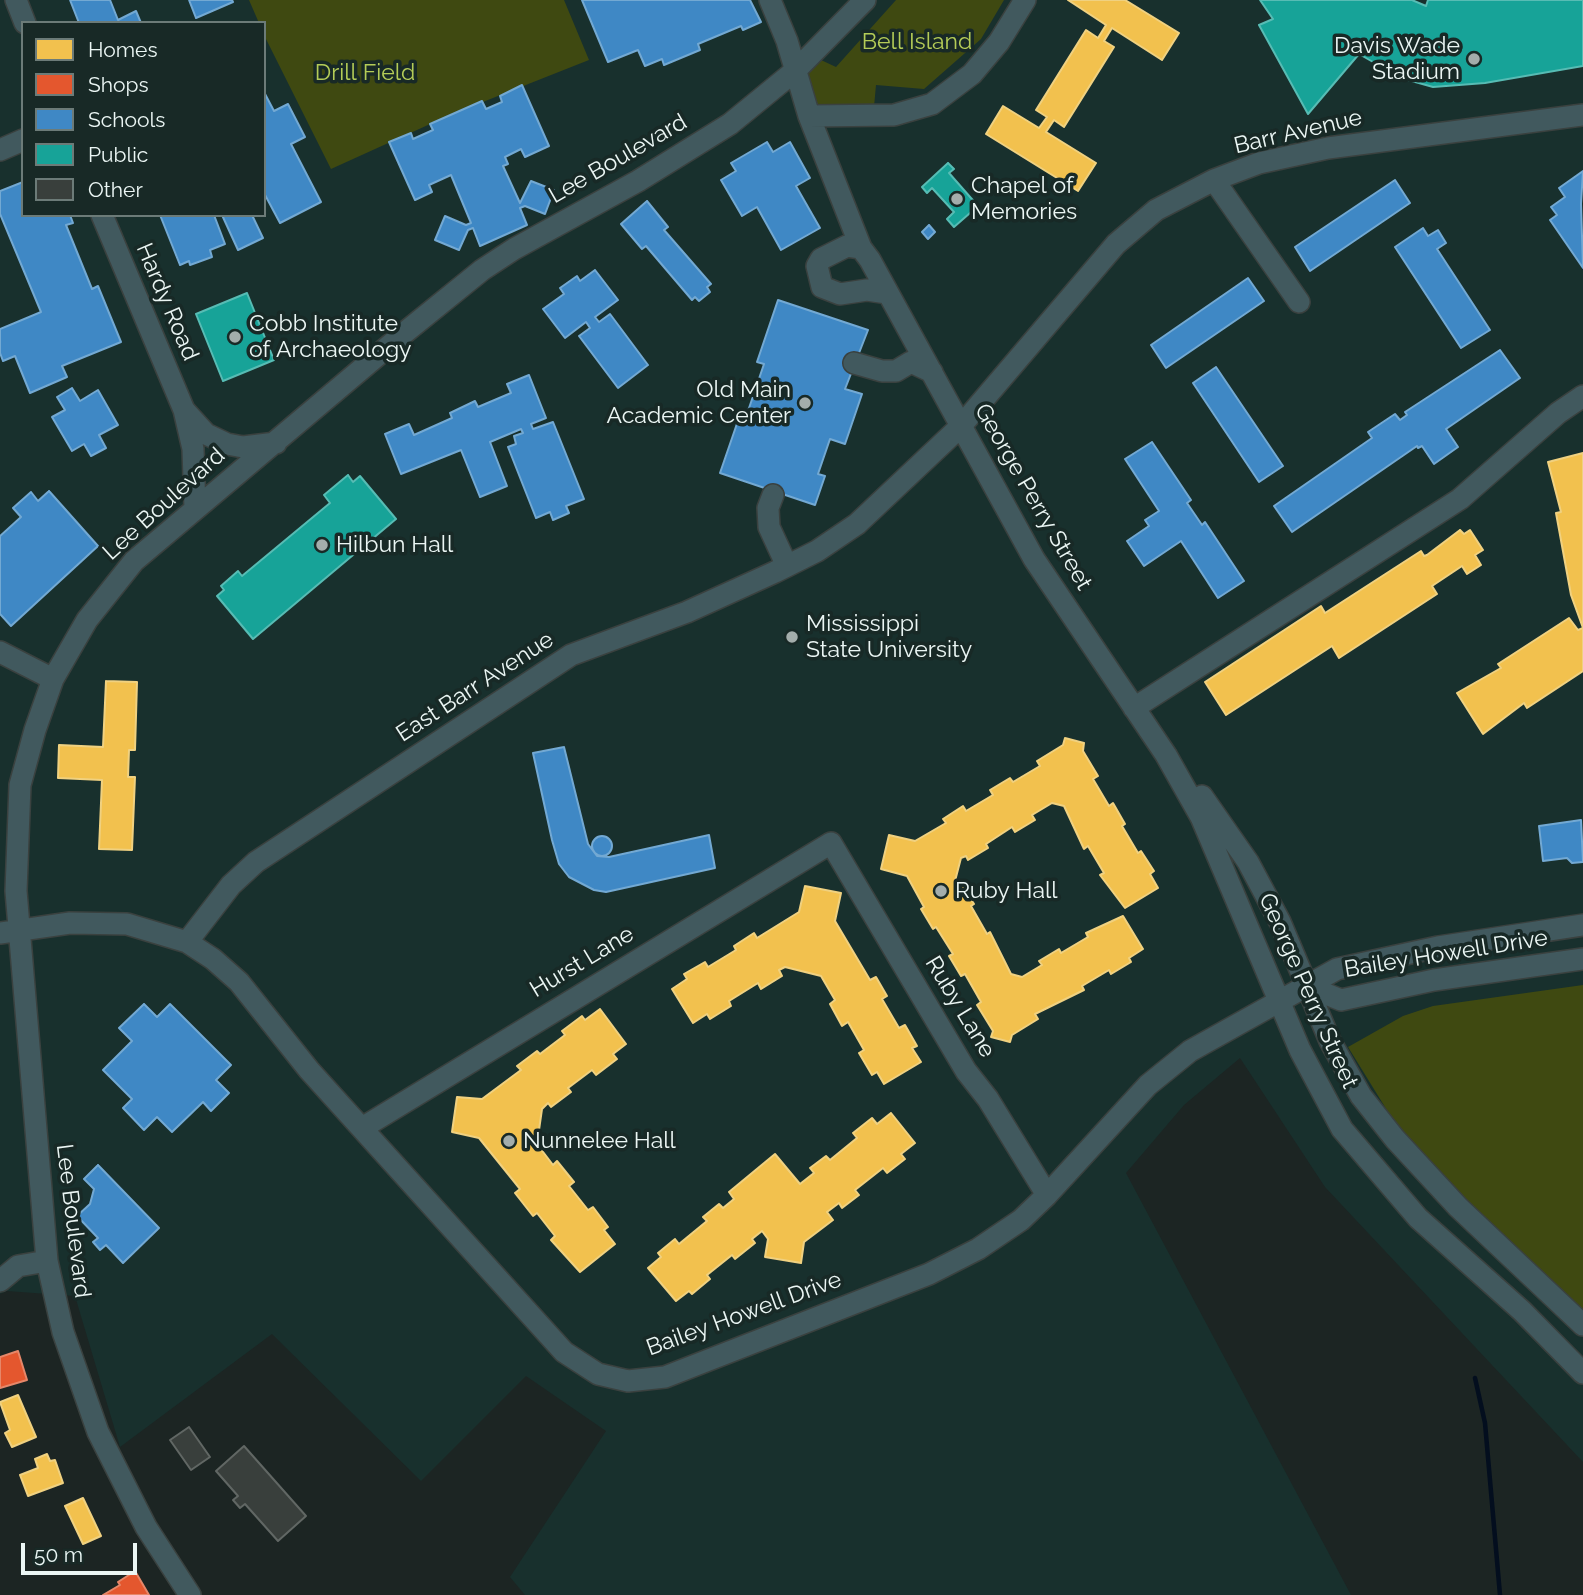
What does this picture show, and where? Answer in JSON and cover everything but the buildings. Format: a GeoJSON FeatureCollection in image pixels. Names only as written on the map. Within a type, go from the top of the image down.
{"type":"FeatureCollection","features":[{"type":"Feature","properties":{"kind":"street"},"geometry":{"type":"LineString","coordinates":[[16,0],[24,21]]}},
{"type":"Feature","properties":{"kind":"street","name":"George Perry Street"},"geometry":{"type":"LineString","coordinates":[[770,0],[796,70],[809,116],[860,248],[932,372],[1034,559],[1166,755],[1201,817],[1300,1050],[1342,1129],[1419,1218],[1522,1311],[1583,1373]]}},
{"type":"Feature","properties":{"kind":"street","name":"Lee Boulevard"},"geometry":{"type":"LineString","coordinates":[[190,1595],[140,1518],[100,1436],[63,1332],[47,1261],[21,964],[10,932],[16,891],[20,785],[53,679],[87,620],[110,589],[134,561],[195,509],[482,270],[730,124],[796,70],[865,0]]}},
{"type":"Feature","properties":{"kind":"street"},"geometry":{"type":"LineString","coordinates":[[809,116],[894,115],[932,104],[972,74],[999,42],[1025,0]]}},
{"type":"Feature","properties":{"kind":"street","name":"Barr Avenue"},"geometry":{"type":"LineString","coordinates":[[961,426],[1116,244],[1156,210],[1214,180],[1259,163],[1328,148],[1583,115]]}},
{"type":"Feature","properties":{"kind":"street"},"geometry":{"type":"LineString","coordinates":[[0,150],[21,141]]}},
{"type":"Feature","properties":{"kind":"street"},"geometry":{"type":"LineString","coordinates":[[1214,180],[1299,302]]}},
{"type":"Feature","properties":{"kind":"street","name":"Hardy Road"},"geometry":{"type":"LineString","coordinates":[[103,217],[184,410],[193,449],[195,509]]}},
{"type":"Feature","properties":{"kind":"street"},"geometry":{"type":"LineString","coordinates":[[860,248],[847,246],[821,259],[817,266],[822,287],[841,294],[867,290],[887,293]]}},
{"type":"Feature","properties":{"kind":"street"},"geometry":{"type":"LineString","coordinates":[[854,363],[882,371],[896,370],[911,362],[932,372]]}},
{"type":"Feature","properties":{"kind":"street"},"geometry":{"type":"LineString","coordinates":[[1134,708],[1460,499],[1558,413],[1583,396]]}},
{"type":"Feature","properties":{"kind":"street","name":"Hardy Road"},"geometry":{"type":"LineString","coordinates":[[184,410],[206,434],[227,444],[243,447],[276,443]]}},
{"type":"Feature","properties":{"kind":"street","name":"East Barr Avenue"},"geometry":{"type":"LineString","coordinates":[[187,942],[231,885],[256,862],[571,655],[687,612],[817,551],[858,524],[961,426]]}},
{"type":"Feature","properties":{"kind":"street"},"geometry":{"type":"LineString","coordinates":[[773,495],[768,508],[769,527],[786,566]]}},
{"type":"Feature","properties":{"kind":"street"},"geometry":{"type":"LineString","coordinates":[[0,652],[53,679]]}},
{"type":"Feature","properties":{"kind":"street","name":"George Perry Street"},"geometry":{"type":"LineString","coordinates":[[1166,755],[1208,804],[1248,862],[1309,987],[1329,1041],[1361,1096],[1395,1139],[1458,1207],[1583,1325]]}},
{"type":"Feature","properties":{"kind":"street","name":"Hurst Lane"},"geometry":{"type":"LineString","coordinates":[[362,1128],[831,843]]}},
{"type":"Feature","properties":{"kind":"street","name":"Ruby Lane"},"geometry":{"type":"LineString","coordinates":[[831,843],[966,1071],[988,1099],[1047,1195]]}},
{"type":"Feature","properties":{"kind":"street"},"geometry":{"type":"LineString","coordinates":[[10,932],[70,923],[127,924],[187,942]]}},
{"type":"Feature","properties":{"kind":"street","name":"Bailey Howell Drive"},"geometry":{"type":"LineString","coordinates":[[187,942],[213,959],[239,982],[306,1067],[564,1352],[598,1374],[628,1381],[665,1377],[929,1274],[990,1241],[1021,1220],[1148,1085],[1190,1051],[1337,969],[1382,957],[1583,925]]}},
{"type":"Feature","properties":{"kind":"street","name":"Bailey Howell Drive"},"geometry":{"type":"LineString","coordinates":[[1309,987],[1341,1000],[1434,980],[1583,959]]}},
{"type":"Feature","properties":{"kind":"street"},"geometry":{"type":"LineString","coordinates":[[0,1281],[18,1266],[47,1261]]}},
{"type":"Feature","properties":{"kind":"shaded area","name":"Mississippi State University"},"geometry":{"type":"Polygon","coordinates":[[[0,0],[1583,0],[1583,1462],[1325,1187],[1240,1058],[1184,1105],[1126,1173],[1351,1595],[525,1595],[510,1577],[606,1431],[526,1376],[421,1481],[272,1334],[120,1447],[75,1296],[7,1291],[0,1294],[0,0]]]}},
{"type":"Feature","properties":{"kind":"green space","name":"Drill Field"},"geometry":{"type":"Polygon","coordinates":[[[249,0],[564,0],[589,60],[450,115],[331,169],[266,39],[266,21],[258,21],[249,0]]]}},
{"type":"Feature","properties":{"kind":"green space","name":"Bell Island"},"geometry":{"type":"Polygon","coordinates":[[[896,0],[1004,0],[981,39],[924,89],[876,85],[874,107],[823,106],[813,103],[806,79],[808,72],[821,60],[836,67],[896,0]]]}},
{"type":"Feature","properties":{"kind":"green space"},"geometry":{"type":"Polygon","coordinates":[[[1583,985],[1583,1311],[1447,1183],[1401,1133],[1348,1047],[1403,1016],[1433,1006],[1583,985]]]}},
{"type":"Feature","properties":{"kind":"waterway"},"geometry":{"type":"LineString","coordinates":[[1475,1378],[1485,1423],[1500,1595]]}},
{"type":"Feature","properties":{"kind":"place","name":"Davis Wade Stadium"},"geometry":{"type":"Point","coordinates":[1474,59]}},
{"type":"Feature","properties":{"kind":"place","name":"Chapel of Memories"},"geometry":{"type":"Point","coordinates":[957,199]}},
{"type":"Feature","properties":{"kind":"place","name":"Cobb Institute of Archaeology"},"geometry":{"type":"Point","coordinates":[235,337]}},
{"type":"Feature","properties":{"kind":"place","name":"Old Main Academic Center"},"geometry":{"type":"Point","coordinates":[805,403]}},
{"type":"Feature","properties":{"kind":"place","name":"Hilbun Hall"},"geometry":{"type":"Point","coordinates":[322,545]}},
{"type":"Feature","properties":{"kind":"place","name":"Mississippi State University"},"geometry":{"type":"Point","coordinates":[792,637]}},
{"type":"Feature","properties":{"kind":"place","name":"Ruby Hall"},"geometry":{"type":"Point","coordinates":[941,891]}},
{"type":"Feature","properties":{"kind":"place","name":"Nunnelee Hall"},"geometry":{"type":"Point","coordinates":[509,1141]}}]}
